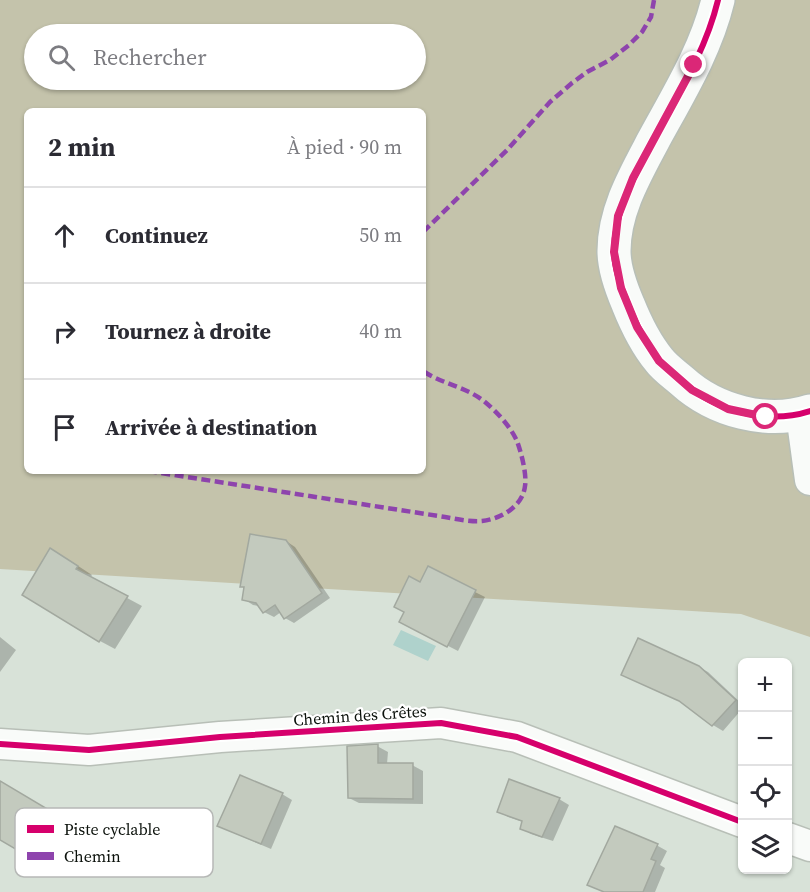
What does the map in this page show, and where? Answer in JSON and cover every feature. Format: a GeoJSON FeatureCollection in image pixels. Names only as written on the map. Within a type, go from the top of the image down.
{"type":"FeatureCollection","features":[{"type":"Feature","properties":{"kind":"street"},"geometry":{"type":"LineString","coordinates":[[718,0],[714,19],[694,65],[633,178],[618,216],[614,252],[621,288],[637,327],[659,361],[692,390],[728,409],[766,417],[806,413],[810,480]]}},
{"type":"Feature","properties":{"kind":"street","name":"Chemin des Crêtes"},"geometry":{"type":"LineString","coordinates":[[0,744],[89,750],[220,737],[441,723],[517,737],[738,820]]}},
{"type":"Feature","properties":{"kind":"street"},"geometry":{"type":"LineString","coordinates":[[792,839],[810,846]]}},
{"type":"Feature","properties":{"kind":"green space"},"geometry":{"type":"Polygon","coordinates":[[[0,0],[810,0],[810,637],[741,614],[0,569],[0,0]]]}},
{"type":"Feature","properties":{"kind":"water"},"geometry":{"type":"Polygon","coordinates":[[[401,630],[436,646],[428,661],[393,645],[401,630]]]}},
{"type":"Feature","properties":{"kind":"building"},"geometry":{"type":"Polygon","coordinates":[[[250,534],[286,540],[322,593],[284,619],[275,605],[263,613],[256,603],[242,600],[244,587],[240,587],[250,534]]]}},
{"type":"Feature","properties":{"kind":"building"},"geometry":{"type":"Polygon","coordinates":[[[50,548],[78,566],[76,569],[128,596],[99,642],[22,595],[50,548]]]}},
{"type":"Feature","properties":{"kind":"building"},"geometry":{"type":"Polygon","coordinates":[[[428,566],[476,590],[447,647],[399,622],[404,612],[394,607],[409,576],[420,582],[428,566]]]}},
{"type":"Feature","properties":{"kind":"building"},"geometry":{"type":"Polygon","coordinates":[[[638,638],[699,666],[736,700],[712,726],[679,701],[621,675],[638,638]]]}},
{"type":"Feature","properties":{"kind":"building"},"geometry":{"type":"Polygon","coordinates":[[[378,744],[378,763],[413,763],[413,799],[348,798],[347,746],[378,744]]]}},
{"type":"Feature","properties":{"kind":"building"},"geometry":{"type":"Polygon","coordinates":[[[240,775],[283,793],[261,844],[217,826],[240,775]]]}},
{"type":"Feature","properties":{"kind":"building"},"geometry":{"type":"Polygon","coordinates":[[[509,779],[560,798],[542,837],[520,829],[522,821],[497,812],[509,779]]]}},
{"type":"Feature","properties":{"kind":"building"},"geometry":{"type":"Polygon","coordinates":[[[0,781],[46,808],[15,808],[15,849],[0,840],[0,781]]]}},
{"type":"Feature","properties":{"kind":"building"},"geometry":{"type":"Polygon","coordinates":[[[615,826],[658,844],[651,859],[656,861],[643,892],[604,892],[587,885],[615,826]]]}},
{"type":"Feature","properties":{"kind":"marked path"},"geometry":{"type":"LineString","coordinates":[[426,229],[507,150],[550,102],[587,72],[610,60],[642,32],[651,17],[654,0]]}},
{"type":"Feature","properties":{"kind":"marked path"},"geometry":{"type":"LineString","coordinates":[[167,474],[468,521],[496,518],[516,505],[525,486],[523,463],[514,435],[499,415],[478,397],[426,373]]}},
{"type":"Feature","properties":{"kind":"cycle path"},"geometry":{"type":"LineString","coordinates":[[718,0],[699,54],[627,194],[615,236],[614,257],[617,271],[623,292],[649,347],[664,366],[695,391],[726,407],[759,416],[794,415],[810,411]]}},
{"type":"Feature","properties":{"kind":"cycle path"},"geometry":{"type":"LineString","coordinates":[[0,744],[89,750],[220,737],[441,723],[517,737],[738,820]]}},
{"type":"Feature","properties":{"kind":"route"},"geometry":{"type":"LineString","coordinates":[[694,65],[633,178],[618,216],[614,252],[621,288],[637,327],[659,361],[692,390],[728,409],[766,417]]}}]}
